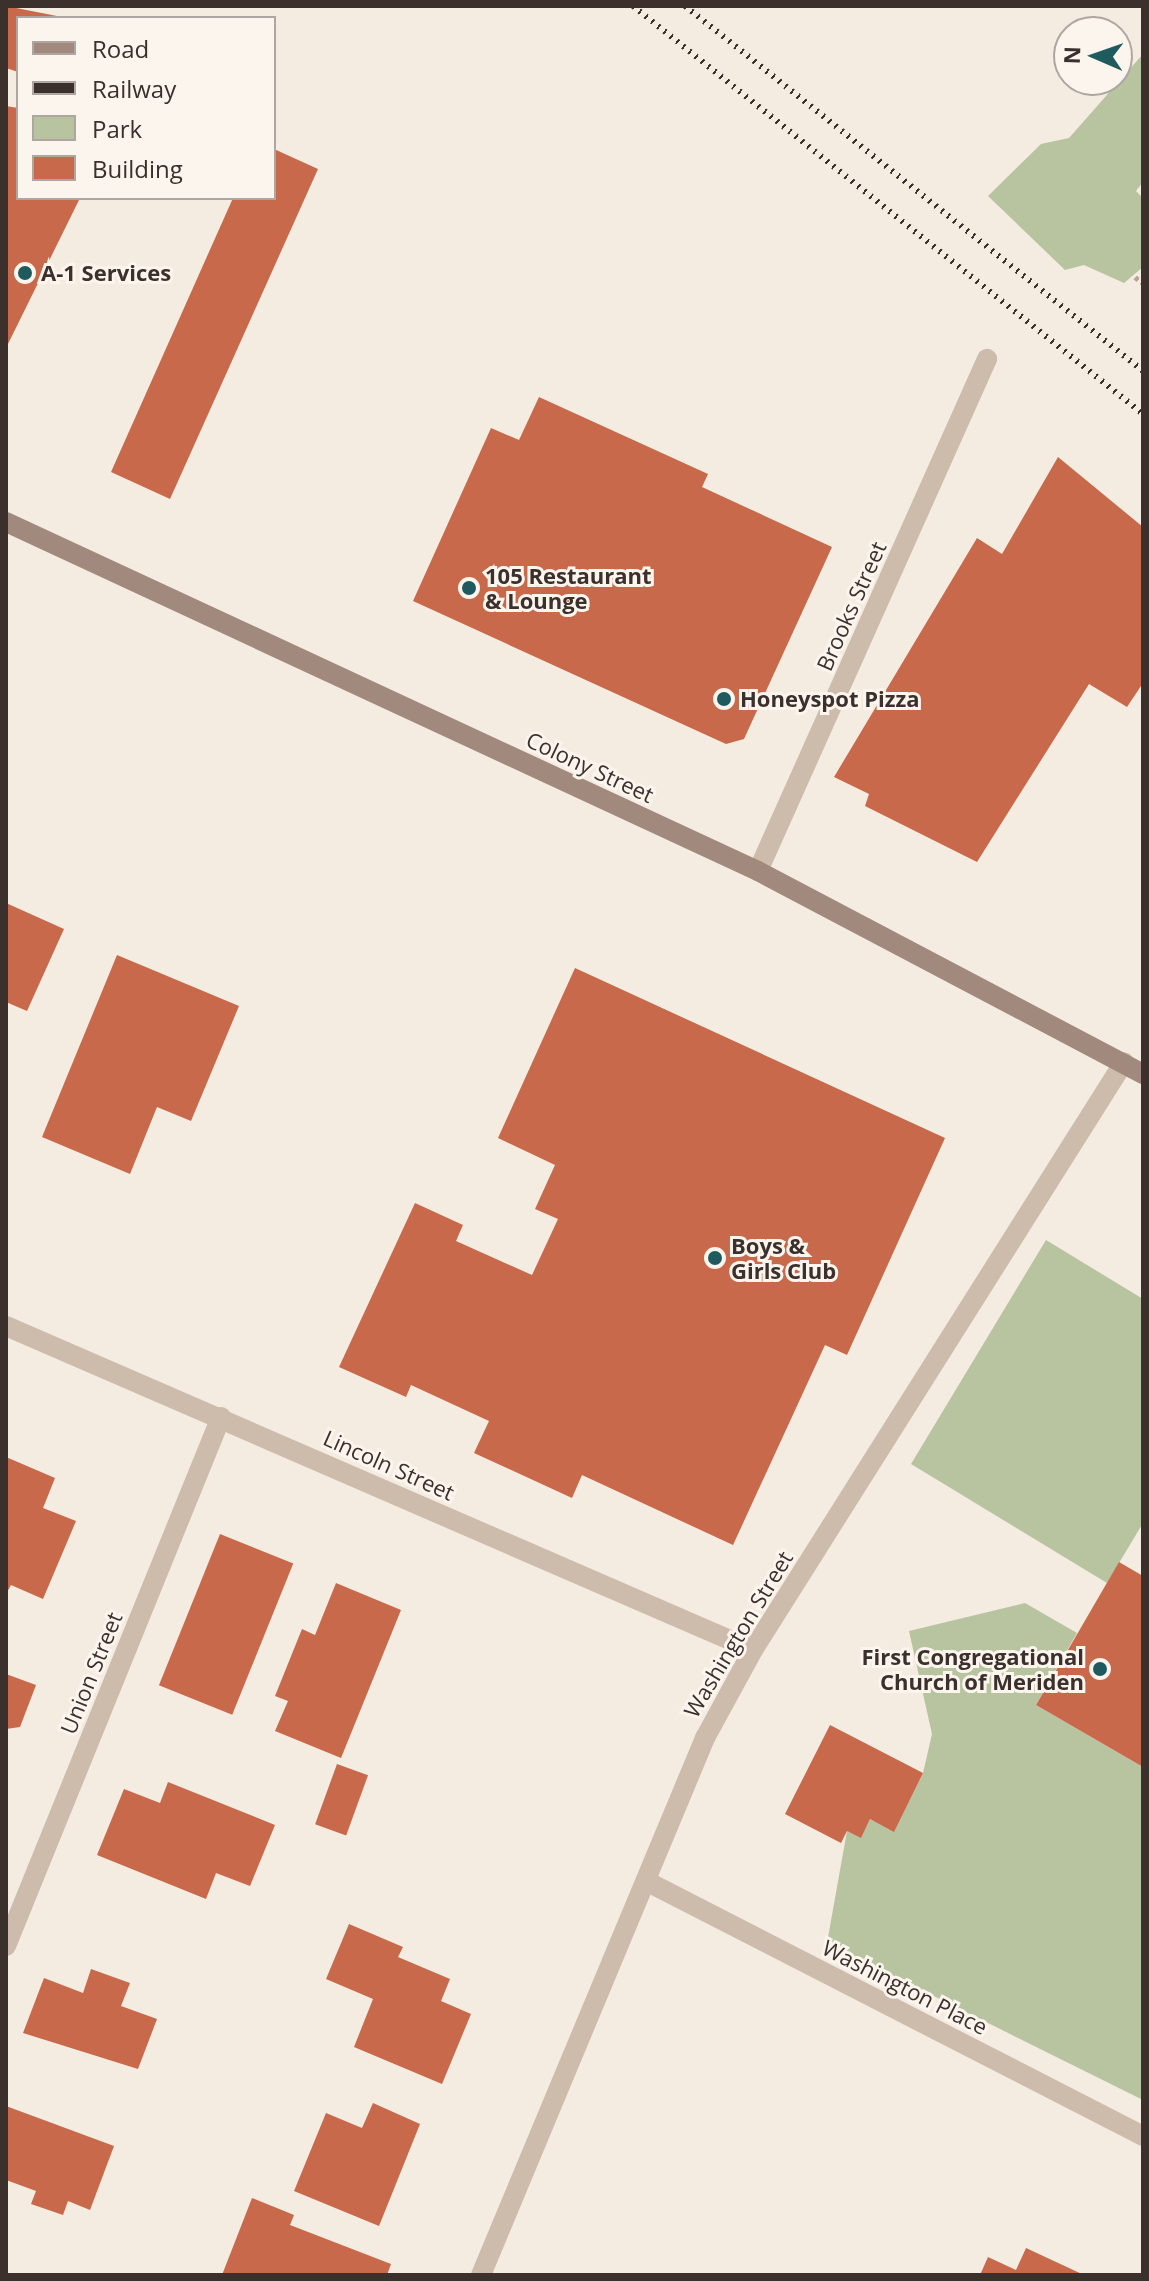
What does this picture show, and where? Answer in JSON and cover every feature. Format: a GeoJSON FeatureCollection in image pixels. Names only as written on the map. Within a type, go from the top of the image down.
{"type":"FeatureCollection","features":[{"type":"Feature","properties":{"kind":"main road","name":"Colony Street"},"geometry":{"type":"LineString","coordinates":[[6,522],[758,871],[1143,1074]]}},
{"type":"Feature","properties":{"kind":"street","name":"Brooks Street"},"geometry":{"type":"LineString","coordinates":[[758,871],[987,359]]}},
{"type":"Feature","properties":{"kind":"street","name":"Washington Street"},"geometry":{"type":"LineString","coordinates":[[481,2275],[705,1738],[753,1650],[1124,1062]]}},
{"type":"Feature","properties":{"kind":"street","name":"Lincoln Street"},"geometry":{"type":"LineString","coordinates":[[6,1326],[753,1650]]}},
{"type":"Feature","properties":{"kind":"street","name":"Union Street"},"geometry":{"type":"LineString","coordinates":[[6,1946],[221,1417]]}},
{"type":"Feature","properties":{"kind":"street","name":"Washington Place"},"geometry":{"type":"LineString","coordinates":[[646,1881],[1143,2136]]}},
{"type":"Feature","properties":{"kind":"path"},"geometry":{"type":"LineString","coordinates":[[1135,277],[1143,283]]}},
{"type":"Feature","properties":{"kind":"green space"},"geometry":{"type":"Polygon","coordinates":[[[1143,54],[1143,182],[1136,191],[1143,198],[1143,267],[1124,283],[1084,265],[1065,270],[988,196],[1041,144],[1069,138],[1106,96],[1133,96],[1133,65],[1143,54]]]}},
{"type":"Feature","properties":{"kind":"green space"},"geometry":{"type":"Polygon","coordinates":[[[1046,1240],[1143,1299],[1143,1523],[1107,1583],[911,1464],[1046,1240]]]}},
{"type":"Feature","properties":{"kind":"green space"},"geometry":{"type":"Polygon","coordinates":[[[1025,1603],[1077,1633],[1036,1705],[1143,1767],[1143,2100],[827,1943],[847,1831],[861,1837],[870,1819],[894,1831],[923,1773],[932,1734],[909,1631],[1025,1603]]]}},
{"type":"Feature","properties":{"kind":"building"},"geometry":{"type":"Polygon","coordinates":[[[6,6],[57,16],[16,16],[16,71],[6,68],[6,6]]]}},
{"type":"Feature","properties":{"kind":"building","name":"A-1 Services"},"geometry":{"type":"Polygon","coordinates":[[[6,106],[16,108],[16,200],[79,200],[6,348],[6,106]]]}},
{"type":"Feature","properties":{"kind":"building"},"geometry":{"type":"Polygon","coordinates":[[[276,150],[318,169],[170,499],[111,472],[232,200],[276,200],[276,150]]]}},
{"type":"Feature","properties":{"kind":"building"},"geometry":{"type":"Polygon","coordinates":[[[539,397],[708,474],[702,487],[832,547],[744,739],[726,744],[413,601],[491,428],[519,440],[539,397]]]}},
{"type":"Feature","properties":{"kind":"building"},"geometry":{"type":"Polygon","coordinates":[[[1058,457],[1143,527],[1143,683],[1127,707],[1089,684],[977,862],[865,806],[869,794],[834,777],[977,538],[1002,554],[1058,457]]]}},
{"type":"Feature","properties":{"kind":"building"},"geometry":{"type":"Polygon","coordinates":[[[6,903],[64,929],[27,1011],[6,1002],[6,903]]]}},
{"type":"Feature","properties":{"kind":"building"},"geometry":{"type":"Polygon","coordinates":[[[117,955],[239,1006],[191,1121],[157,1107],[130,1174],[42,1137],[117,955]]]}},
{"type":"Feature","properties":{"kind":"building","name":"Boys & Girls Club"},"geometry":{"type":"Polygon","coordinates":[[[575,968],[945,1138],[847,1355],[825,1345],[733,1545],[582,1475],[572,1498],[474,1453],[489,1421],[411,1385],[406,1397],[339,1367],[415,1203],[463,1225],[456,1241],[532,1275],[558,1219],[535,1209],[555,1165],[498,1138],[575,968]]]}},
{"type":"Feature","properties":{"kind":"building"},"geometry":{"type":"Polygon","coordinates":[[[6,1457],[55,1478],[43,1508],[76,1521],[43,1599],[11,1585],[6,1594],[6,1457]]]}},
{"type":"Feature","properties":{"kind":"building"},"geometry":{"type":"Polygon","coordinates":[[[220,1534],[293,1564],[232,1715],[159,1685],[220,1534]]]}},
{"type":"Feature","properties":{"kind":"building","name":"First Congregational Church of Meriden"},"geometry":{"type":"Polygon","coordinates":[[[1119,1562],[1143,1576],[1143,1767],[1036,1705],[1119,1562]]]}},
{"type":"Feature","properties":{"kind":"building"},"geometry":{"type":"Polygon","coordinates":[[[336,1583],[401,1610],[341,1758],[275,1731],[288,1701],[275,1696],[302,1629],[315,1635],[336,1583]]]}},
{"type":"Feature","properties":{"kind":"building"},"geometry":{"type":"Polygon","coordinates":[[[6,1674],[36,1685],[20,1727],[6,1729],[6,1674]]]}},
{"type":"Feature","properties":{"kind":"building"},"geometry":{"type":"Polygon","coordinates":[[[830,1725],[923,1773],[894,1832],[870,1819],[861,1838],[847,1831],[841,1843],[785,1814],[830,1725]]]}},
{"type":"Feature","properties":{"kind":"building"},"geometry":{"type":"Polygon","coordinates":[[[337,1764],[368,1775],[346,1835],[315,1824],[337,1764]]]}},
{"type":"Feature","properties":{"kind":"building"},"geometry":{"type":"Polygon","coordinates":[[[168,1782],[275,1825],[250,1886],[216,1873],[206,1899],[97,1855],[124,1789],[160,1803],[168,1782]]]}},
{"type":"Feature","properties":{"kind":"building"},"geometry":{"type":"Polygon","coordinates":[[[349,1924],[403,1947],[398,1957],[450,1979],[441,2001],[471,2014],[442,2084],[354,2047],[373,1999],[326,1979],[349,1924]]]}},
{"type":"Feature","properties":{"kind":"building"},"geometry":{"type":"Polygon","coordinates":[[[91,1969],[130,1983],[121,2006],[157,2019],[138,2069],[23,2033],[44,1978],[83,1993],[91,1969]]]}},
{"type":"Feature","properties":{"kind":"building"},"geometry":{"type":"Polygon","coordinates":[[[373,2103],[420,2124],[379,2226],[294,2191],[326,2113],[362,2128],[373,2103]]]}},
{"type":"Feature","properties":{"kind":"building"},"geometry":{"type":"Polygon","coordinates":[[[6,2106],[114,2146],[90,2210],[68,2201],[63,2215],[31,2204],[36,2191],[6,2180],[6,2106]]]}},
{"type":"Feature","properties":{"kind":"building"},"geometry":{"type":"Polygon","coordinates":[[[252,2198],[294,2215],[290,2225],[391,2264],[387,2275],[222,2275],[252,2198]]]}},
{"type":"Feature","properties":{"kind":"building"},"geometry":{"type":"Polygon","coordinates":[[[1026,2248],[1084,2275],[980,2275],[988,2257],[1016,2270],[1026,2248]]]}},
{"type":"Feature","properties":{"kind":"railway"},"geometry":{"type":"LineString","coordinates":[[633,6],[1143,414]]}},
{"type":"Feature","properties":{"kind":"railway"},"geometry":{"type":"LineString","coordinates":[[685,6],[1143,371]]}},
{"type":"Feature","properties":{"kind":"place","name":"A-1 Services"},"geometry":{"type":"Point","coordinates":[25,273]}},
{"type":"Feature","properties":{"kind":"place","name":"105 Restaurant & Lounge"},"geometry":{"type":"Point","coordinates":[469,588]}},
{"type":"Feature","properties":{"kind":"place","name":"Honeyspot Pizza"},"geometry":{"type":"Point","coordinates":[724,699]}},
{"type":"Feature","properties":{"kind":"place","name":"Boys & Girls Club"},"geometry":{"type":"Point","coordinates":[715,1258]}},
{"type":"Feature","properties":{"kind":"place","name":"First Congregational Church of Meriden"},"geometry":{"type":"Point","coordinates":[1100,1669]}}]}
